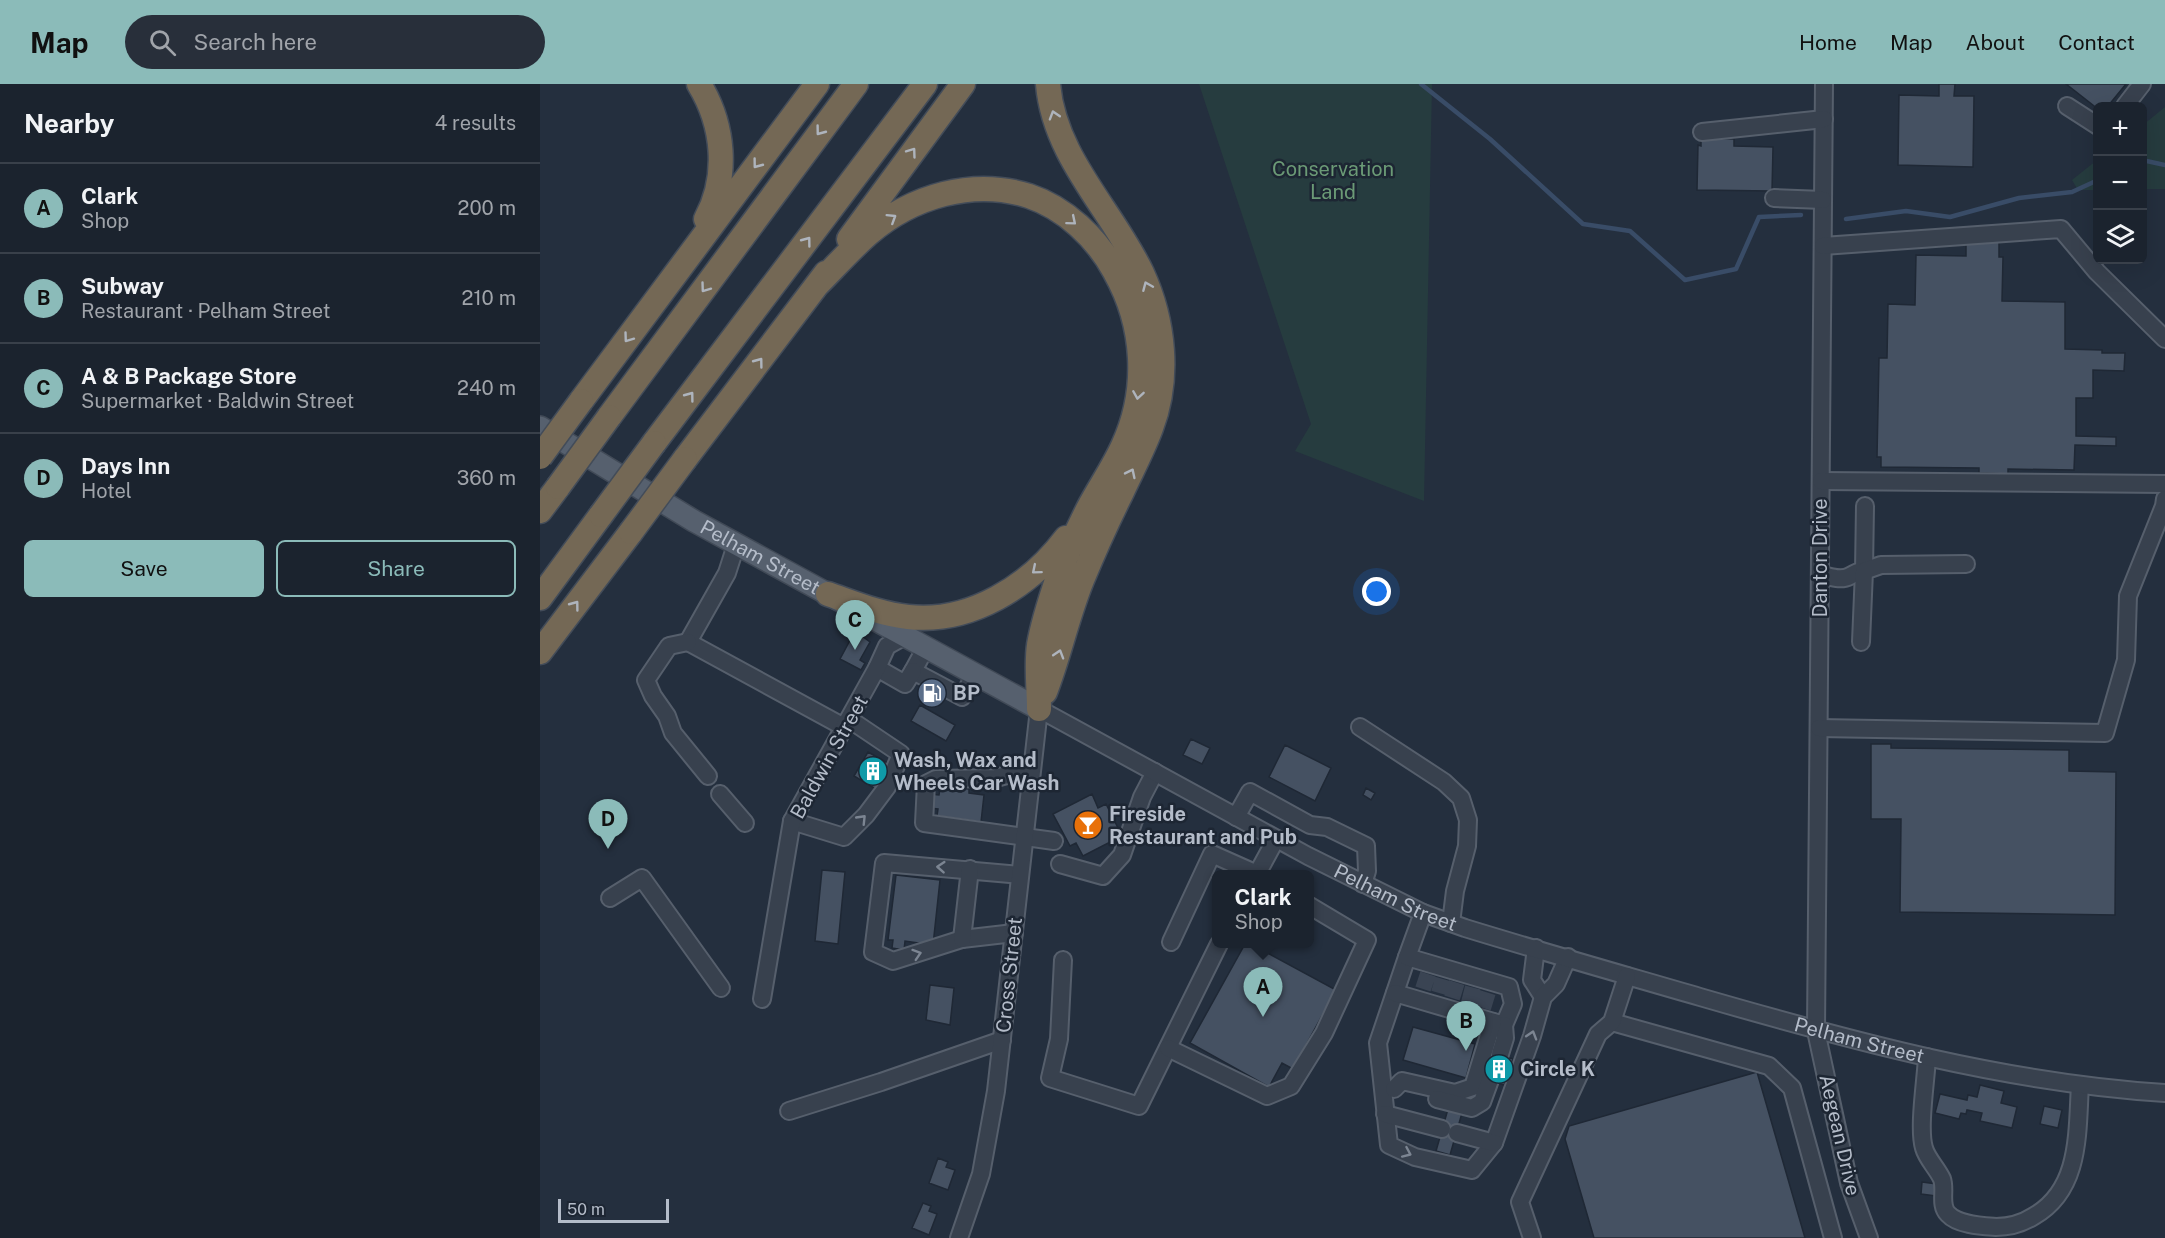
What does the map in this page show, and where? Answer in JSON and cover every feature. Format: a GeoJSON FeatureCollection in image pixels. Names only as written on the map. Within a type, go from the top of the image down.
{"type":"FeatureCollection","features":[{"type":"Feature","properties":{"kind":"highway"},"geometry":{"type":"LineString","coordinates":[[650,308],[712,207],[718,185],[721,161],[720,136],[713,112],[699,84]]}},
{"type":"Feature","properties":{"kind":"highway"},"geometry":{"type":"LineString","coordinates":[[540,457],[818,84]]}},
{"type":"Feature","properties":{"kind":"highway"},"geometry":{"type":"LineString","coordinates":[[540,511],[856,84]]}},
{"type":"Feature","properties":{"kind":"highway"},"geometry":{"type":"LineString","coordinates":[[540,598],[925,84]]}},
{"type":"Feature","properties":{"kind":"highway"},"geometry":{"type":"LineString","coordinates":[[540,652],[817,285],[963,84]]}},
{"type":"Feature","properties":{"kind":"highway"},"geometry":{"type":"LineString","coordinates":[[1039,709],[1081,583],[1152,425],[1160,390],[1162,360],[1159,325],[1150,293],[1141,272],[1078,169],[1060,135],[1051,105],[1048,84]]}},
{"type":"Feature","properties":{"kind":"highway"},"geometry":{"type":"LineString","coordinates":[[817,285],[869,233],[893,217],[920,203],[948,193],[978,188],[1017,192],[1036,199],[1070,219],[1100,248],[1122,284],[1136,323],[1141,364],[1140,385],[1131,426],[1114,464],[1088,509],[1061,570],[1039,646],[1039,709]]}},
{"type":"Feature","properties":{"kind":"highway"},"geometry":{"type":"LineString","coordinates":[[828,594],[869,608],[908,617],[940,617],[980,606],[1017,586],[1048,560],[1088,509]]}},
{"type":"Feature","properties":{"kind":"main road","name":"Pelham Street"},"geometry":{"type":"LineString","coordinates":[[540,428],[736,545],[1039,709]]}},
{"type":"Feature","properties":{"kind":"street","name":"Danton Drive"},"geometry":{"type":"LineString","coordinates":[[1816,1031],[1824,84]]}},
{"type":"Feature","properties":{"kind":"street"},"geometry":{"type":"LineString","coordinates":[[2128,102],[2142,84]]}},
{"type":"Feature","properties":{"kind":"street"},"geometry":{"type":"LineString","coordinates":[[2067,106],[2093,123]]}},
{"type":"Feature","properties":{"kind":"street"},"geometry":{"type":"LineString","coordinates":[[1702,132],[1824,119]]}},
{"type":"Feature","properties":{"kind":"street"},"geometry":{"type":"LineString","coordinates":[[1774,198],[1823,200]]}},
{"type":"Feature","properties":{"kind":"street"},"geometry":{"type":"LineString","coordinates":[[1823,246],[2061,229],[2097,272],[2165,339]]}},
{"type":"Feature","properties":{"kind":"street"},"geometry":{"type":"LineString","coordinates":[[1821,481],[2165,483]]}},
{"type":"Feature","properties":{"kind":"street"},"geometry":{"type":"LineString","coordinates":[[1819,728],[2105,733],[2126,660],[2128,596],[2165,499]]}},
{"type":"Feature","properties":{"kind":"street"},"geometry":{"type":"LineString","coordinates":[[1861,642],[1861,571],[1865,507]]}},
{"type":"Feature","properties":{"kind":"street"},"geometry":{"type":"LineString","coordinates":[[688,642],[727,573],[736,545]]}},
{"type":"Feature","properties":{"kind":"street"},"geometry":{"type":"LineString","coordinates":[[1820,574],[1834,567],[1848,567],[1861,571],[1881,565],[1966,564]]}},
{"type":"Feature","properties":{"kind":"street","name":"Baldwin Street"},"geometry":{"type":"LineString","coordinates":[[762,999],[792,821],[878,668],[887,646],[905,636]]}},
{"type":"Feature","properties":{"kind":"street"},"geometry":{"type":"LineString","coordinates":[[708,776],[673,733],[667,716],[645,680],[669,646],[688,642],[847,723],[901,754],[887,787],[866,815],[844,837],[792,821]]}},
{"type":"Feature","properties":{"kind":"street"},"geometry":{"type":"LineString","coordinates":[[878,668],[905,684],[926,647]]}},
{"type":"Feature","properties":{"kind":"street"},"geometry":{"type":"LineString","coordinates":[[913,671],[962,697],[976,674]]}},
{"type":"Feature","properties":{"kind":"street","name":"Cross Street"},"geometry":{"type":"LineString","coordinates":[[959,1238],[975,1194],[986,1153],[996,1091],[1039,709]]}},
{"type":"Feature","properties":{"kind":"street","name":"Pelham Street"},"geometry":{"type":"LineString","coordinates":[[1039,709],[1362,884],[1423,913],[1451,923],[1816,1031],[2019,1077],[2165,1093]]}},
{"type":"Feature","properties":{"kind":"street"},"geometry":{"type":"LineString","coordinates":[[1360,727],[1444,783],[1461,798],[1468,820],[1467,846],[1455,891],[1451,923]]}},
{"type":"Feature","properties":{"kind":"street"},"geometry":{"type":"LineString","coordinates":[[1032,768],[996,778],[936,779],[927,784],[924,823],[1054,841]]}},
{"type":"Feature","properties":{"kind":"street"},"geometry":{"type":"LineString","coordinates":[[1059,864],[1103,876],[1122,855],[1142,797],[1155,772]]}},
{"type":"Feature","properties":{"kind":"street"},"geometry":{"type":"LineString","coordinates":[[1236,817],[1250,792],[1310,825],[1328,827],[1366,846],[1367,871],[1362,884]]}},
{"type":"Feature","properties":{"kind":"street"},"geometry":{"type":"LineString","coordinates":[[720,794],[745,823]]}},
{"type":"Feature","properties":{"kind":"street"},"geometry":{"type":"LineString","coordinates":[[1259,870],[1276,839]]}},
{"type":"Feature","properties":{"kind":"street"},"geometry":{"type":"LineString","coordinates":[[1171,942],[1212,854],[1248,870]]}},
{"type":"Feature","properties":{"kind":"street"},"geometry":{"type":"LineString","coordinates":[[1014,933],[962,939],[893,961],[873,952],[884,863],[1020,874]]}},
{"type":"Feature","properties":{"kind":"street"},"geometry":{"type":"LineString","coordinates":[[962,939],[970,869]]}},
{"type":"Feature","properties":{"kind":"street"},"geometry":{"type":"LineString","coordinates":[[610,898],[642,878],[721,988]]}},
{"type":"Feature","properties":{"kind":"street"},"geometry":{"type":"LineString","coordinates":[[1168,1048],[1267,1096],[1291,1086],[1324,1033],[1368,940],[1314,908]]}},
{"type":"Feature","properties":{"kind":"street"},"geometry":{"type":"LineString","coordinates":[[1423,913],[1378,1042],[1387,1087],[1385,1114],[1389,1144],[1415,1157],[1472,1170],[1494,1143],[1540,1004],[1556,984],[1568,957]]}},
{"type":"Feature","properties":{"kind":"street"},"geometry":{"type":"LineString","coordinates":[[1063,960],[1059,1039],[1050,1078],[1139,1106],[1217,948]]}},
{"type":"Feature","properties":{"kind":"street"},"geometry":{"type":"LineString","coordinates":[[1536,948],[1532,980],[1540,1004]]}},
{"type":"Feature","properties":{"kind":"street"},"geometry":{"type":"LineString","coordinates":[[1407,957],[1459,994],[1505,1038],[1500,1054]]}},
{"type":"Feature","properties":{"kind":"street"},"geometry":{"type":"LineString","coordinates":[[1532,1238],[1520,1202],[1598,1034],[1612,1022],[1626,976]]}},
{"type":"Feature","properties":{"kind":"street"},"geometry":{"type":"LineString","coordinates":[[1395,993],[1459,994],[1509,987],[1513,1004]]}},
{"type":"Feature","properties":{"kind":"street"},"geometry":{"type":"LineString","coordinates":[[1459,994],[1513,1004],[1540,1004]]}},
{"type":"Feature","properties":{"kind":"street"},"geometry":{"type":"LineString","coordinates":[[1387,1087],[1402,1081],[1455,1093],[1473,1087],[1459,994]]}},
{"type":"Feature","properties":{"kind":"street"},"geometry":{"type":"LineString","coordinates":[[1612,1022],[1769,1066],[1792,1088],[1833,1238]]}},
{"type":"Feature","properties":{"kind":"street","name":"Aegean Drive"},"geometry":{"type":"LineString","coordinates":[[1816,1031],[1849,1183],[1869,1238]]}},
{"type":"Feature","properties":{"kind":"street"},"geometry":{"type":"LineString","coordinates":[[789,1111],[1002,1040]]}},
{"type":"Feature","properties":{"kind":"street"},"geometry":{"type":"LineString","coordinates":[[1927,1057],[1922,1136],[1924,1149],[1942,1180],[1944,1208],[1947,1214],[1954,1219],[1984,1226],[2003,1227],[2032,1218],[2048,1207],[2060,1193],[2074,1157],[2080,1085]]}},
{"type":"Feature","properties":{"kind":"street"},"geometry":{"type":"LineString","coordinates":[[1387,1087],[1472,1108],[1482,1102],[1490,1080]]}},
{"type":"Feature","properties":{"kind":"street"},"geometry":{"type":"LineString","coordinates":[[1385,1114],[1494,1143]]}},
{"type":"Feature","properties":{"kind":"green space","name":"Conservation Land"},"geometry":{"type":"Polygon","coordinates":[[[1199,84],[1432,84],[1424,501],[1295,451],[1311,424],[1199,84]]]}},
{"type":"Feature","properties":{"kind":"green space"},"geometry":{"type":"Polygon","coordinates":[[[2165,107],[2165,189],[2147,189],[2147,122],[2165,107]]]}},
{"type":"Feature","properties":{"kind":"green space"},"geometry":{"type":"Polygon","coordinates":[[[2093,163],[2093,190],[2078,190],[2072,180],[2093,163]]]}},
{"type":"Feature","properties":{"kind":"building"},"geometry":{"type":"Polygon","coordinates":[[[1939,84],[1955,84],[1954,96],[1974,96],[1973,167],[1898,165],[1899,95],[1939,96],[1939,84]]]}},
{"type":"Feature","properties":{"kind":"building"},"geometry":{"type":"Polygon","coordinates":[[[2066,84],[2126,84],[2111,102],[2093,102],[2093,105],[2066,84]]]}},
{"type":"Feature","properties":{"kind":"building"},"geometry":{"type":"Polygon","coordinates":[[[1701,138],[1734,139],[1734,146],[1773,147],[1772,191],[1697,190],[1698,145],[1701,146],[1701,138]]]}},
{"type":"Feature","properties":{"kind":"building"},"geometry":{"type":"Polygon","coordinates":[[[1966,238],[1999,239],[1999,257],[2003,257],[2002,301],[2065,302],[2065,349],[2125,353],[2124,371],[2093,370],[2093,398],[2076,398],[2076,436],[2116,437],[2116,446],[2075,445],[2074,470],[2008,469],[2008,474],[1979,473],[1979,468],[1881,467],[1881,457],[1877,457],[1879,358],[1887,358],[1888,304],[1915,305],[1916,255],[1966,256],[1966,238]]]}},
{"type":"Feature","properties":{"kind":"building"},"geometry":{"type":"Polygon","coordinates":[[[855,631],[870,642],[860,660],[865,663],[861,670],[840,659],[855,631]]]}},
{"type":"Feature","properties":{"kind":"building"},"geometry":{"type":"Polygon","coordinates":[[[920,705],[955,725],[946,741],[911,721],[920,705]]]}},
{"type":"Feature","properties":{"kind":"building"},"geometry":{"type":"Polygon","coordinates":[[[1191,739],[1210,748],[1202,764],[1183,755],[1191,739]]]}},
{"type":"Feature","properties":{"kind":"building"},"geometry":{"type":"Polygon","coordinates":[[[1871,744],[1891,744],[1891,748],[2069,750],[2069,771],[2116,772],[2115,915],[1900,912],[1901,819],[1871,819],[1871,744]]]}},
{"type":"Feature","properties":{"kind":"building"},"geometry":{"type":"Polygon","coordinates":[[[1285,745],[1331,768],[1315,801],[1269,777],[1285,745]]]}},
{"type":"Feature","properties":{"kind":"building","name":"Wash, Wax and Wheels Car Wash"},"geometry":{"type":"Polygon","coordinates":[[[868,752],[893,766],[879,791],[854,776],[868,752]]]}},
{"type":"Feature","properties":{"kind":"building"},"geometry":{"type":"Polygon","coordinates":[[[961,788],[969,789],[969,793],[984,795],[981,822],[937,816],[938,809],[928,808],[929,794],[939,795],[940,789],[961,792],[961,788]]]}},
{"type":"Feature","properties":{"kind":"building"},"geometry":{"type":"Polygon","coordinates":[[[1366,788],[1375,793],[1371,800],[1363,795],[1366,788]]]}},
{"type":"Feature","properties":{"kind":"building","name":"Fireside Restaurant and Pub"},"geometry":{"type":"Polygon","coordinates":[[[1092,794],[1098,808],[1106,804],[1122,836],[1083,856],[1076,843],[1070,846],[1053,814],[1092,794]]]}},
{"type":"Feature","properties":{"kind":"building"},"geometry":{"type":"Polygon","coordinates":[[[822,870],[845,872],[838,944],[815,941],[822,870]]]}},
{"type":"Feature","properties":{"kind":"building"},"geometry":{"type":"Polygon","coordinates":[[[896,875],[940,880],[933,945],[905,941],[904,950],[892,948],[893,940],[888,940],[896,875]]]}},
{"type":"Feature","properties":{"kind":"building"},"geometry":{"type":"Polygon","coordinates":[[[1243,948],[1258,948],[1336,990],[1293,1069],[1282,1063],[1269,1087],[1190,1043],[1243,948]]]}},
{"type":"Feature","properties":{"kind":"building"},"geometry":{"type":"Polygon","coordinates":[[[930,985],[954,988],[950,1025],[926,1020],[930,985]]]}},
{"type":"Feature","properties":{"kind":"building","name":"Circle K"},"geometry":{"type":"Polygon","coordinates":[[[1413,1027],[1475,1044],[1466,1078],[1403,1060],[1413,1027]]]}},
{"type":"Feature","properties":{"kind":"building","name":"Circle K"},"geometry":{"type":"Polygon","coordinates":[[[1495,1053],[1513,1059],[1504,1085],[1486,1079],[1495,1053]]]}},
{"type":"Feature","properties":{"kind":"building"},"geometry":{"type":"Polygon","coordinates":[[[1757,1072],[1805,1238],[1594,1238],[1565,1139],[1569,1126],[1757,1072]]]}},
{"type":"Feature","properties":{"kind":"building"},"geometry":{"type":"Polygon","coordinates":[[[1980,1085],[2004,1091],[2001,1103],[2017,1107],[2012,1128],[1980,1121],[1982,1113],[1967,1110],[1966,1114],[1961,1113],[1959,1119],[1935,1113],[1940,1094],[1967,1100],[1968,1095],[1977,1097],[1980,1085]]]}},
{"type":"Feature","properties":{"kind":"building"},"geometry":{"type":"Polygon","coordinates":[[[2044,1106],[2062,1110],[2058,1128],[2040,1124],[2044,1106]]]}},
{"type":"Feature","properties":{"kind":"building"},"geometry":{"type":"Polygon","coordinates":[[[1448,1109],[1462,1113],[1450,1155],[1436,1151],[1448,1109]]]}},
{"type":"Feature","properties":{"kind":"building"},"geometry":{"type":"Polygon","coordinates":[[[938,1158],[948,1162],[946,1167],[955,1170],[948,1190],[929,1183],[938,1158]]]}},
{"type":"Feature","properties":{"kind":"building"},"geometry":{"type":"Polygon","coordinates":[[[1922,1182],[1937,1184],[1936,1196],[1921,1194],[1922,1182]]]}},
{"type":"Feature","properties":{"kind":"building"},"geometry":{"type":"Polygon","coordinates":[[[923,1203],[931,1206],[929,1211],[937,1214],[929,1235],[912,1228],[923,1203]]]}},
{"type":"Feature","properties":{"kind":"waterway"},"geometry":{"type":"LineString","coordinates":[[1421,84],[1490,139],[1583,224],[1630,231],[1685,280],[1736,269],[1759,217],[1801,215]]}},
{"type":"Feature","properties":{"kind":"waterway"},"geometry":{"type":"LineString","coordinates":[[2147,161],[2165,165]]}},
{"type":"Feature","properties":{"kind":"waterway"},"geometry":{"type":"LineString","coordinates":[[1846,219],[1906,211],[1950,217],[2019,198],[2072,192],[2093,182]]}},
{"type":"Feature","properties":{"kind":"tunnel"},"geometry":{"type":"LineString","coordinates":[[1423,989],[1428,974]]}},
{"type":"Feature","properties":{"kind":"tunnel"},"geometry":{"type":"LineString","coordinates":[[1439,993],[1443,979]]}},
{"type":"Feature","properties":{"kind":"tunnel"},"geometry":{"type":"LineString","coordinates":[[1452,998],[1457,982]]}},
{"type":"Feature","properties":{"kind":"tunnel"},"geometry":{"type":"LineString","coordinates":[[1469,1003],[1473,987]]}},
{"type":"Feature","properties":{"kind":"tunnel"},"geometry":{"type":"LineString","coordinates":[[1483,1008],[1488,992]]}},
{"type":"Feature","properties":{"kind":"tunnel"},"geometry":{"type":"LineString","coordinates":[[1490,1080],[1500,1054]]}},
{"type":"Feature","properties":{"kind":"place","name":"A & B Package Store"},"geometry":{"type":"Point","coordinates":[855,650]}},
{"type":"Feature","properties":{"kind":"place","name":"BP"},"geometry":{"type":"Point","coordinates":[932,693]}},
{"type":"Feature","properties":{"kind":"place","name":"Wash, Wax and Wheels Car Wash"},"geometry":{"type":"Point","coordinates":[873,771]}},
{"type":"Feature","properties":{"kind":"place","name":"Fireside Restaurant and Pub"},"geometry":{"type":"Point","coordinates":[1088,825]}},
{"type":"Feature","properties":{"kind":"place","name":"Days Inn"},"geometry":{"type":"Point","coordinates":[608,849]}},
{"type":"Feature","properties":{"kind":"place","name":"Clark"},"geometry":{"type":"Point","coordinates":[1263,1017]}},
{"type":"Feature","properties":{"kind":"place","name":"Subway"},"geometry":{"type":"Point","coordinates":[1466,1051]}},
{"type":"Feature","properties":{"kind":"place","name":"Circle K"},"geometry":{"type":"Point","coordinates":[1499,1069]}}]}
